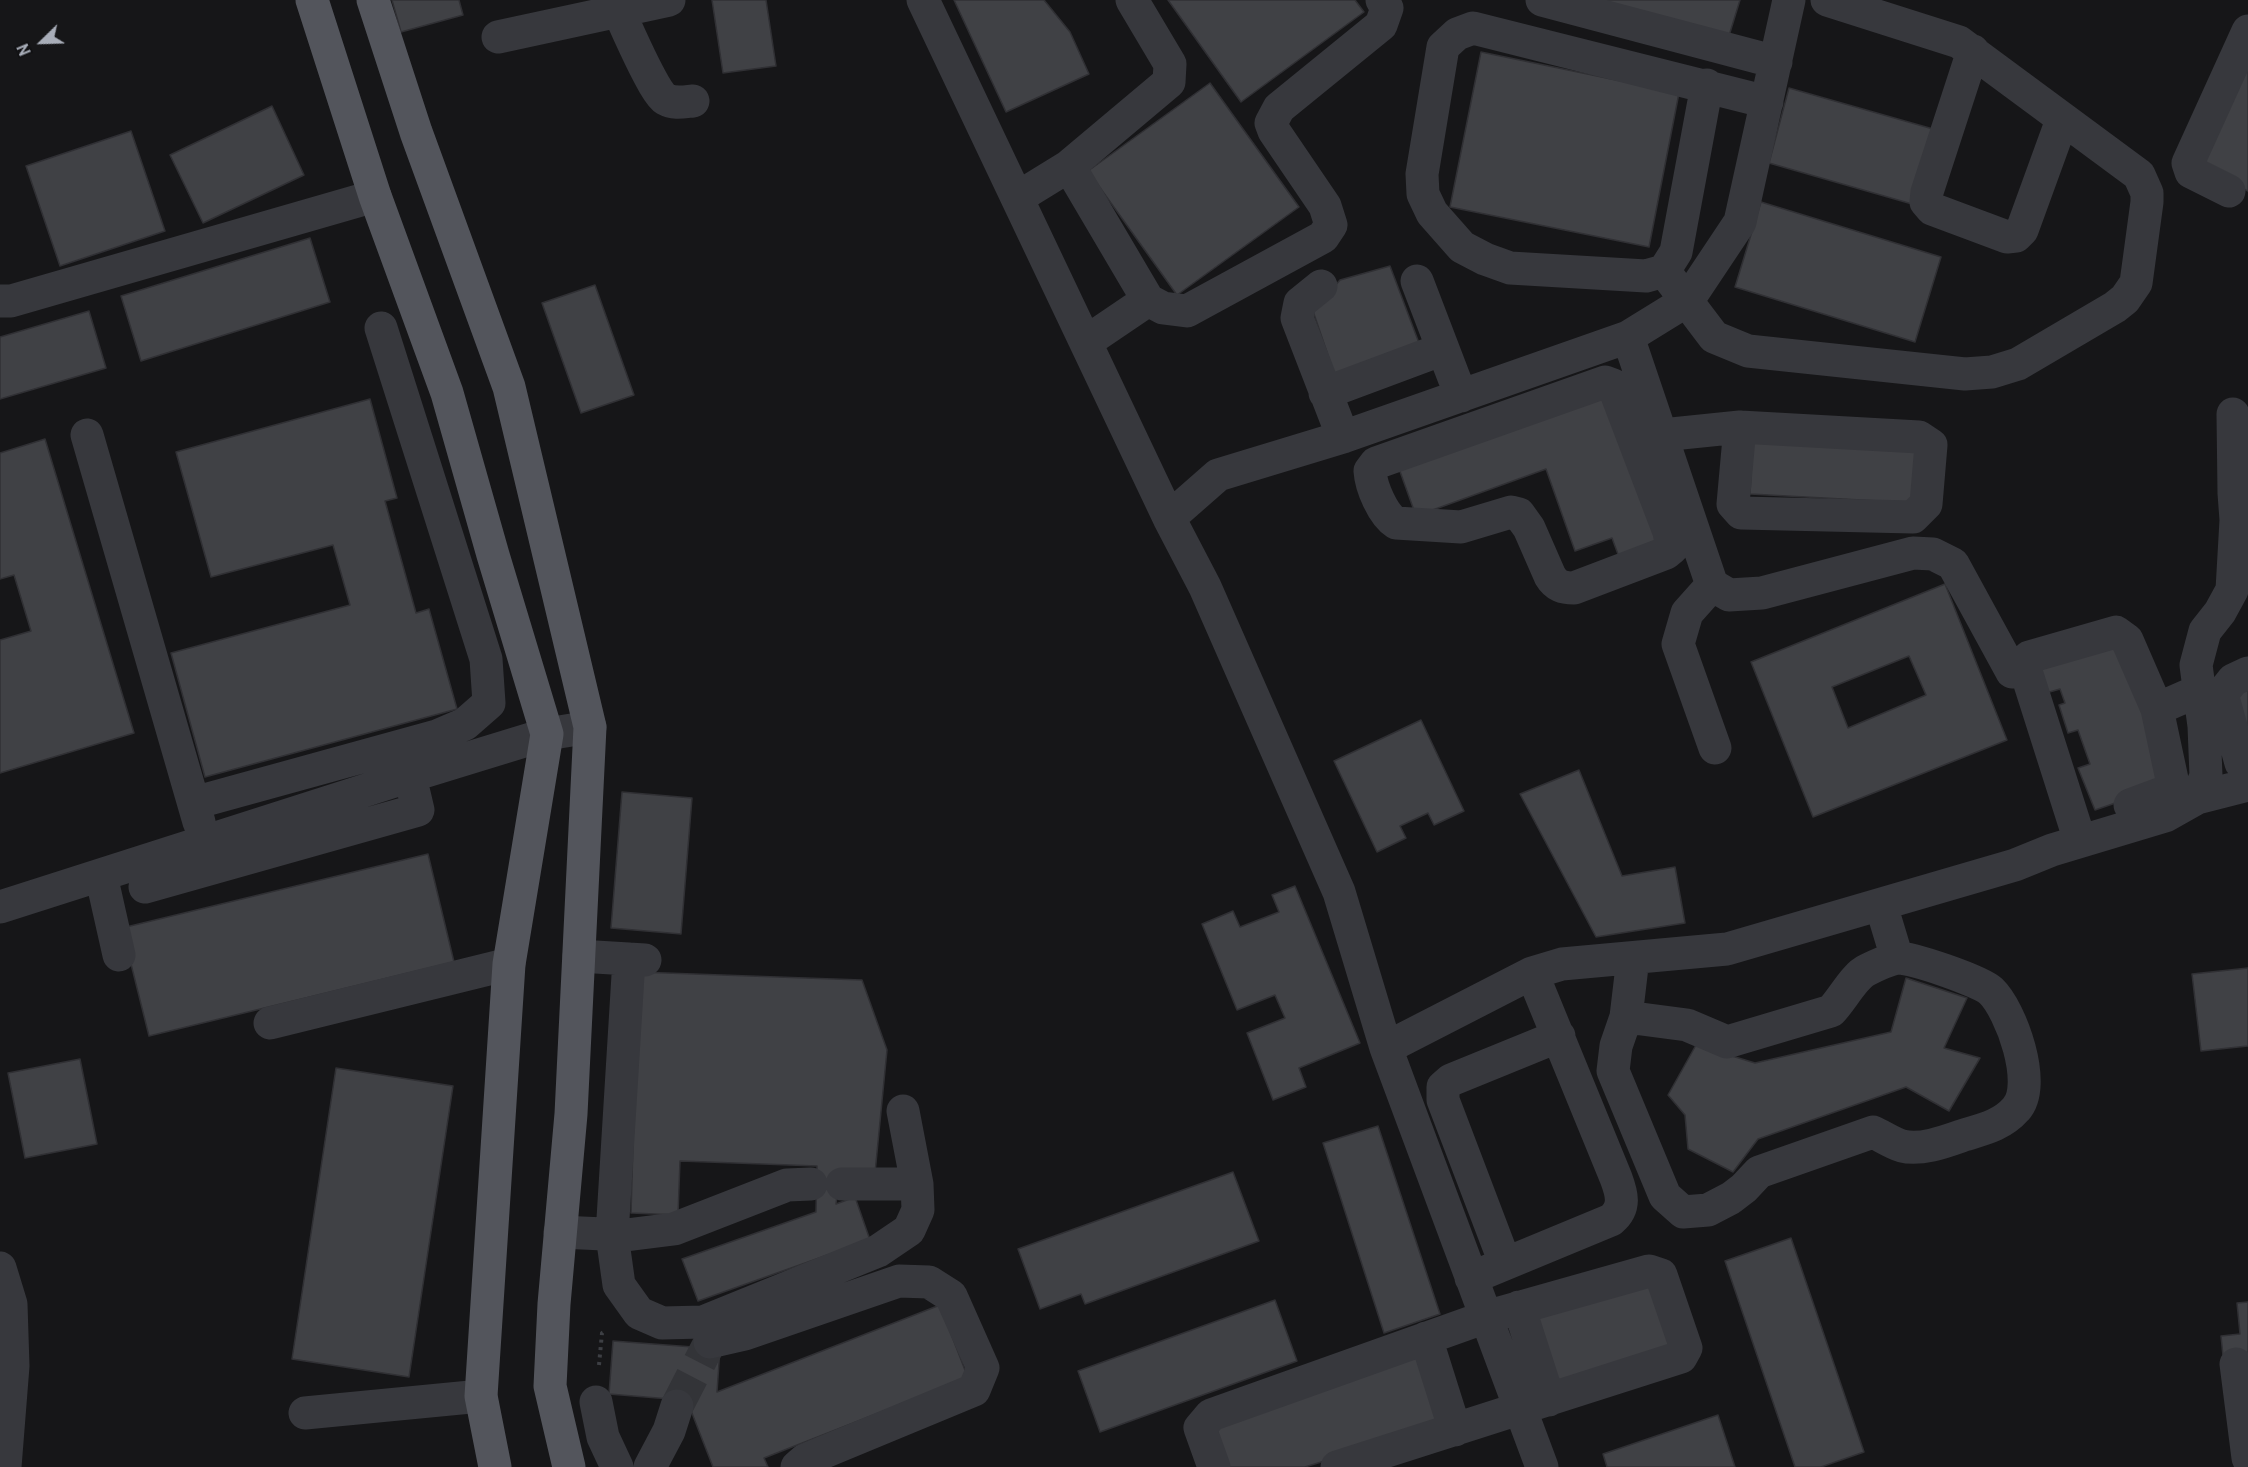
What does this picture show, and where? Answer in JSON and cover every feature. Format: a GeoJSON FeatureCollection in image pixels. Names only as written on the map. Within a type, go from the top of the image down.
{"type":"FeatureCollection","features":[{"type":"Feature","properties":{"kind":"main road"},"geometry":{"type":"LineString","coordinates":[[312,0],[375,196],[447,393],[547,734],[509,964],[481,1396],[495,1467]]}},
{"type":"Feature","properties":{"kind":"main road"},"geometry":{"type":"LineString","coordinates":[[373,0],[416,132],[509,387],[590,727],[571,1114],[554,1304],[550,1386],[569,1467]]}},
{"type":"Feature","properties":{"kind":"street"},"geometry":{"type":"LineString","coordinates":[[498,37],[616,6],[669,0]]}},
{"type":"Feature","properties":{"kind":"street"},"geometry":{"type":"LineString","coordinates":[[923,0],[1204,587],[1339,892],[1386,1048],[1486,1317],[1520,1362],[1535,1405],[1542,1467]]}},
{"type":"Feature","properties":{"kind":"street"},"geometry":{"type":"LineString","coordinates":[[1017,198],[1069,166],[1169,82],[1170,64],[1132,0]]}},
{"type":"Feature","properties":{"kind":"street"},"geometry":{"type":"LineString","coordinates":[[1069,166],[1148,300],[1163,308],[1187,311],[1323,237],[1331,225],[1325,206],[1271,123],[1279,108],[1381,25],[1388,8],[1382,0]]}},
{"type":"Feature","properties":{"kind":"street"},"geometry":{"type":"LineString","coordinates":[[1542,0],[1776,62]]}},
{"type":"Feature","properties":{"kind":"street"},"geometry":{"type":"LineString","coordinates":[[1169,518],[1218,475],[1343,437],[1628,337],[1688,300],[1740,222],[1789,0]]}},
{"type":"Feature","properties":{"kind":"street"},"geometry":{"type":"LineString","coordinates":[[1664,270],[1714,337],[1748,351],[1965,374],[1992,372],[2018,364],[2115,308],[2136,283],[2147,202],[2147,193],[2139,175],[1959,42],[1827,0]]}},
{"type":"Feature","properties":{"kind":"street"},"geometry":{"type":"LineString","coordinates":[[616,6],[642,61],[663,98],[676,103],[693,101]]}},
{"type":"Feature","properties":{"kind":"street"},"geometry":{"type":"LineString","coordinates":[[1707,86],[1676,252],[1664,270],[1646,276],[1510,268],[1462,248],[1432,213],[1423,194],[1422,174],[1443,47],[1457,34],[1473,28],[1707,86],[1767,102]]}},
{"type":"Feature","properties":{"kind":"street"},"geometry":{"type":"LineString","coordinates":[[2229,191],[2191,172],[2188,162],[2248,31]]}},
{"type":"Feature","properties":{"kind":"street"},"geometry":{"type":"LineString","coordinates":[[1972,51],[1927,192],[1926,202],[1932,209],[2007,237],[2016,236],[2022,230],[2062,120]]}},
{"type":"Feature","properties":{"kind":"street"},"geometry":{"type":"LineString","coordinates":[[0,301],[11,301],[375,196]]}},
{"type":"Feature","properties":{"kind":"street"},"geometry":{"type":"LineString","coordinates":[[1417,281],[1443,350],[1488,424]]}},
{"type":"Feature","properties":{"kind":"street"},"geometry":{"type":"LineString","coordinates":[[1320,286],[1300,303],[1297,318],[1343,437]]}},
{"type":"Feature","properties":{"kind":"street"},"geometry":{"type":"LineString","coordinates":[[1086,342],[1148,300]]}},
{"type":"Feature","properties":{"kind":"street"},"geometry":{"type":"LineString","coordinates":[[194,803],[438,736],[465,724],[489,703],[486,659],[381,328]]}},
{"type":"Feature","properties":{"kind":"street"},"geometry":{"type":"LineString","coordinates":[[1628,337],[1712,585],[1729,595],[1762,593],[1913,554],[1933,554],[1953,564],[2012,672]]}},
{"type":"Feature","properties":{"kind":"street"},"geometry":{"type":"LineString","coordinates":[[1325,393],[1443,350]]}},
{"type":"Feature","properties":{"kind":"street"},"geometry":{"type":"LineString","coordinates":[[1568,358],[1580,391]]}},
{"type":"Feature","properties":{"kind":"street"},"geometry":{"type":"LineString","coordinates":[[1605,382],[1613,386],[1669,532],[1672,548],[1666,553],[1574,588],[1566,588],[1554,583],[1529,528],[1519,514],[1511,512],[1461,527],[1396,523],[1384,510],[1370,477],[1372,467],[1376,463],[1580,391],[1605,382]]}},
{"type":"Feature","properties":{"kind":"street"},"geometry":{"type":"LineString","coordinates":[[406,408],[447,393]]}},
{"type":"Feature","properties":{"kind":"street"},"geometry":{"type":"LineString","coordinates":[[2233,414],[2236,520],[2232,590],[2220,612],[2205,631],[2196,665],[2208,703],[2241,763],[2248,771]]}},
{"type":"Feature","properties":{"kind":"street"},"geometry":{"type":"LineString","coordinates":[[1662,435],[1740,427],[1919,437],[1931,445],[1926,504],[1913,517],[1741,513],[1733,504],[1740,427]]}},
{"type":"Feature","properties":{"kind":"street"},"geometry":{"type":"LineString","coordinates":[[87,435],[205,841]]}},
{"type":"Feature","properties":{"kind":"street"},"geometry":{"type":"LineString","coordinates":[[457,566],[493,555]]}},
{"type":"Feature","properties":{"kind":"street"},"geometry":{"type":"LineString","coordinates":[[1712,585],[1687,613],[1678,644],[1714,748]]}},
{"type":"Feature","properties":{"kind":"street"},"geometry":{"type":"LineString","coordinates":[[1386,1048],[1533,973],[1562,964],[1727,950],[2015,865],[2165,792],[2172,784],[2157,709],[2127,640],[2116,632],[2029,657],[2024,665],[2078,833]]}},
{"type":"Feature","properties":{"kind":"street"},"geometry":{"type":"LineString","coordinates":[[2157,709],[2208,703],[2222,694],[2233,680],[2248,673]]}},
{"type":"Feature","properties":{"kind":"street"},"geometry":{"type":"LineString","coordinates":[[2197,798],[2206,776],[2208,703]]}},
{"type":"Feature","properties":{"kind":"street"},"geometry":{"type":"LineString","coordinates":[[145,887],[410,776],[547,734],[590,727]]}},
{"type":"Feature","properties":{"kind":"street"},"geometry":{"type":"LineString","coordinates":[[2078,833],[2165,816],[2197,798],[2248,784]]}},
{"type":"Feature","properties":{"kind":"street"},"geometry":{"type":"LineString","coordinates":[[0,907],[205,841],[248,843]]}},
{"type":"Feature","properties":{"kind":"street"},"geometry":{"type":"LineString","coordinates":[[108,873],[126,921]]}},
{"type":"Feature","properties":{"kind":"street"},"geometry":{"type":"LineString","coordinates":[[108,873],[119,955]]}},
{"type":"Feature","properties":{"kind":"street"},"geometry":{"type":"LineString","coordinates":[[1881,905],[1898,958]]}},
{"type":"Feature","properties":{"kind":"street"},"geometry":{"type":"LineString","coordinates":[[579,956],[637,959],[612,1235],[619,1285],[639,1313],[662,1323],[703,1322],[878,1251],[909,1230],[918,1210],[917,1184],[903,1111]]}},
{"type":"Feature","properties":{"kind":"street"},"geometry":{"type":"LineString","coordinates":[[1626,1017],[1687,1025],[1727,1042],[1831,1011],[1864,971],[1898,958],[1976,981],[1989,989],[2002,1003],[2025,1067],[2026,1079],[2018,1107],[2000,1124],[1935,1145],[1903,1146],[1873,1132],[1759,1172],[1737,1193],[1708,1210],[1683,1212],[1665,1196],[1613,1071],[1616,1046],[1626,1017],[1633,958]]}},
{"type":"Feature","properties":{"kind":"street"},"geometry":{"type":"LineString","coordinates":[[270,1023],[509,964]]}},
{"type":"Feature","properties":{"kind":"street"},"geometry":{"type":"LineString","coordinates":[[1471,1278],[1611,1220],[1618,1215],[1622,1205],[1616,1178],[1533,973]]}},
{"type":"Feature","properties":{"kind":"street"},"geometry":{"type":"LineString","coordinates":[[1505,1263],[1456,1162],[1443,1100],[1443,1087],[1451,1080],[1559,1036]]}},
{"type":"Feature","properties":{"kind":"street"},"geometry":{"type":"LineString","coordinates":[[560,1232],[626,1235],[674,1229],[787,1185],[917,1184]]}},
{"type":"Feature","properties":{"kind":"street"},"geometry":{"type":"LineString","coordinates":[[0,1268],[10,1304],[13,1366],[6,1393],[5,1467]]}},
{"type":"Feature","properties":{"kind":"street"},"geometry":{"type":"LineString","coordinates":[[1214,1467],[1200,1428],[1211,1415],[1486,1317],[1649,1271],[1661,1275],[1686,1348],[1681,1357],[1337,1467]]}},
{"type":"Feature","properties":{"kind":"street"},"geometry":{"type":"LineString","coordinates":[[710,1342],[745,1334],[899,1281],[929,1282],[951,1296],[983,1368],[974,1390],[805,1460],[797,1467]]}},
{"type":"Feature","properties":{"kind":"street"},"geometry":{"type":"LineString","coordinates":[[1519,1307],[1520,1362]]}},
{"type":"Feature","properties":{"kind":"street"},"geometry":{"type":"LineString","coordinates":[[1426,1338],[1455,1430]]}},
{"type":"Feature","properties":{"kind":"street"},"geometry":{"type":"LineString","coordinates":[[2236,1364],[2248,1458]]}},
{"type":"Feature","properties":{"kind":"street"},"geometry":{"type":"LineString","coordinates":[[305,1413],[481,1396]]}},
{"type":"Feature","properties":{"kind":"street"},"geometry":{"type":"LineString","coordinates":[[596,1402],[603,1437],[617,1467]]}},
{"type":"Feature","properties":{"kind":"street"},"geometry":{"type":"LineString","coordinates":[[652,1466],[669,1431],[677,1406]]}},
{"type":"Feature","properties":{"kind":"building"},"geometry":{"type":"Polygon","coordinates":[[[392,0],[459,0],[463,15],[401,32],[392,0]]]}},
{"type":"Feature","properties":{"kind":"building"},"geometry":{"type":"Polygon","coordinates":[[[712,0],[766,0],[776,66],[723,73],[712,0]]]}},
{"type":"Feature","properties":{"kind":"building"},"geometry":{"type":"Polygon","coordinates":[[[954,0],[1044,0],[1070,32],[1089,74],[1006,112],[954,0]]]}},
{"type":"Feature","properties":{"kind":"building"},"geometry":{"type":"Polygon","coordinates":[[[1168,0],[1355,0],[1364,12],[1241,102],[1168,0]]]}},
{"type":"Feature","properties":{"kind":"building"},"geometry":{"type":"Polygon","coordinates":[[[1596,0],[1740,0],[1728,39],[1596,0]]]}},
{"type":"Feature","properties":{"kind":"building"},"geometry":{"type":"Polygon","coordinates":[[[2248,48],[2248,191],[2193,165],[2248,48]]]}},
{"type":"Feature","properties":{"kind":"building"},"geometry":{"type":"Polygon","coordinates":[[[1481,52],[1679,93],[1649,247],[1450,207],[1481,52]]]}},
{"type":"Feature","properties":{"kind":"building"},"geometry":{"type":"Polygon","coordinates":[[[1210,83],[1299,207],[1177,295],[1088,171],[1210,83]]]}},
{"type":"Feature","properties":{"kind":"building"},"geometry":{"type":"Polygon","coordinates":[[[1789,88],[1933,129],[1912,204],[1769,163],[1789,88]]]}},
{"type":"Feature","properties":{"kind":"building"},"geometry":{"type":"Polygon","coordinates":[[[272,106],[304,175],[203,223],[170,155],[272,106]]]}},
{"type":"Feature","properties":{"kind":"building"},"geometry":{"type":"Polygon","coordinates":[[[131,131],[165,231],[60,266],[26,166],[131,131]]]}},
{"type":"Feature","properties":{"kind":"building"},"geometry":{"type":"Polygon","coordinates":[[[1761,202],[1941,257],[1915,342],[1735,287],[1761,202]]]}},
{"type":"Feature","properties":{"kind":"building"},"geometry":{"type":"Polygon","coordinates":[[[310,238],[330,302],[141,361],[121,296],[310,238]]]}},
{"type":"Feature","properties":{"kind":"building"},"geometry":{"type":"Polygon","coordinates":[[[1390,266],[1422,351],[1336,379],[1313,311],[1340,280],[1390,266]]]}},
{"type":"Feature","properties":{"kind":"building"},"geometry":{"type":"Polygon","coordinates":[[[595,285],[634,395],[581,413],[542,303],[595,285]]]}},
{"type":"Feature","properties":{"kind":"building"},"geometry":{"type":"Polygon","coordinates":[[[89,311],[106,368],[0,399],[0,337],[89,311]]]}},
{"type":"Feature","properties":{"kind":"building"},"geometry":{"type":"Polygon","coordinates":[[[1602,389],[1658,543],[1619,557],[1612,538],[1575,551],[1546,469],[1416,516],[1397,463],[1602,389]]]}},
{"type":"Feature","properties":{"kind":"building"},"geometry":{"type":"Polygon","coordinates":[[[370,399],[397,498],[385,501],[416,613],[429,609],[457,709],[205,777],[171,653],[350,605],[333,545],[211,577],[176,452],[370,399]]]}},
{"type":"Feature","properties":{"kind":"building"},"geometry":{"type":"Polygon","coordinates":[[[1753,438],[1918,447],[1916,503],[1750,494],[1753,438]]]}},
{"type":"Feature","properties":{"kind":"building"},"geometry":{"type":"Polygon","coordinates":[[[45,439],[134,733],[0,773],[0,640],[31,631],[14,575],[0,579],[0,453],[45,439]]]}},
{"type":"Feature","properties":{"kind":"building"},"geometry":{"type":"Polygon","coordinates":[[[1945,584],[2007,740],[1813,817],[1751,662],[1945,584]],[[1909,656],[1832,687],[1848,728],[1926,695],[1909,656]]]}},
{"type":"Feature","properties":{"kind":"building"},"geometry":{"type":"Polygon","coordinates":[[[2121,643],[2165,786],[2095,810],[2078,768],[2090,764],[2078,730],[2068,733],[2059,705],[2065,703],[2060,689],[2039,695],[2030,671],[2121,643]]]}},
{"type":"Feature","properties":{"kind":"building"},"geometry":{"type":"Polygon","coordinates":[[[2248,686],[2248,755],[2230,694],[2248,686]]]}},
{"type":"Feature","properties":{"kind":"building"},"geometry":{"type":"Polygon","coordinates":[[[1421,720],[1464,811],[1434,825],[1428,813],[1400,826],[1406,838],[1377,852],[1334,761],[1421,720]]]}},
{"type":"Feature","properties":{"kind":"building"},"geometry":{"type":"Polygon","coordinates":[[[1579,770],[1622,876],[1675,867],[1685,923],[1596,937],[1520,794],[1579,770]]]}},
{"type":"Feature","properties":{"kind":"building"},"geometry":{"type":"Polygon","coordinates":[[[622,792],[692,798],[681,934],[611,928],[622,792]]]}},
{"type":"Feature","properties":{"kind":"building"},"geometry":{"type":"Polygon","coordinates":[[[428,854],[454,962],[149,1036],[122,928],[428,854]]]}},
{"type":"Feature","properties":{"kind":"building"},"geometry":{"type":"Polygon","coordinates":[[[1295,886],[1360,1043],[1299,1068],[1306,1087],[1273,1100],[1247,1033],[1285,1018],[1275,995],[1237,1010],[1202,924],[1233,911],[1240,927],[1279,912],[1272,895],[1295,886]]]}},
{"type":"Feature","properties":{"kind":"building"},"geometry":{"type":"Polygon","coordinates":[[[2248,968],[2248,1046],[2201,1051],[2192,974],[2248,968]]]}},
{"type":"Feature","properties":{"kind":"building"},"geometry":{"type":"Polygon","coordinates":[[[638,972],[862,980],[887,1050],[875,1173],[840,1170],[836,1204],[855,1197],[870,1240],[698,1301],[682,1259],[816,1212],[817,1166],[680,1161],[678,1215],[631,1213],[638,972]]]}},
{"type":"Feature","properties":{"kind":"building"},"geometry":{"type":"Polygon","coordinates":[[[1906,978],[1967,998],[1944,1048],[1980,1058],[1949,1111],[1906,1087],[1758,1139],[1733,1172],[1688,1149],[1685,1115],[1668,1095],[1696,1045],[1755,1063],[1891,1032],[1906,978]]]}},
{"type":"Feature","properties":{"kind":"building"},"geometry":{"type":"Polygon","coordinates":[[[80,1059],[97,1144],[25,1158],[8,1073],[80,1059]]]}},
{"type":"Feature","properties":{"kind":"building"},"geometry":{"type":"Polygon","coordinates":[[[336,1068],[453,1086],[409,1377],[292,1359],[336,1068]]]}},
{"type":"Feature","properties":{"kind":"building"},"geometry":{"type":"Polygon","coordinates":[[[1378,1126],[1440,1314],[1384,1333],[1323,1143],[1378,1126]]]}},
{"type":"Feature","properties":{"kind":"building"},"geometry":{"type":"Polygon","coordinates":[[[1233,1172],[1259,1241],[1085,1304],[1081,1294],[1040,1309],[1018,1249],[1233,1172]]]}},
{"type":"Feature","properties":{"kind":"building"},"geometry":{"type":"Polygon","coordinates":[[[1791,1238],[1864,1452],[1821,1467],[1795,1467],[1725,1261],[1791,1238]]]}},
{"type":"Feature","properties":{"kind":"building"},"geometry":{"type":"Polygon","coordinates":[[[1656,1277],[1679,1350],[1552,1390],[1530,1319],[1656,1277]]]}},
{"type":"Feature","properties":{"kind":"building"},"geometry":{"type":"Polygon","coordinates":[[[1275,1300],[1297,1361],[1100,1432],[1078,1371],[1275,1300]]]}},
{"type":"Feature","properties":{"kind":"building"},"geometry":{"type":"Polygon","coordinates":[[[2248,1302],[2248,1416],[2223,1356],[2221,1336],[2240,1334],[2237,1303],[2248,1302]]]}},
{"type":"Feature","properties":{"kind":"building"},"geometry":{"type":"Polygon","coordinates":[[[940,1305],[968,1378],[764,1458],[768,1467],[713,1467],[688,1403],[694,1401],[609,1394],[613,1341],[720,1349],[717,1392],[940,1305]]]}},
{"type":"Feature","properties":{"kind":"building"},"geometry":{"type":"Polygon","coordinates":[[[1428,1354],[1445,1424],[1305,1467],[1222,1467],[1209,1425],[1428,1354]]]}},
{"type":"Feature","properties":{"kind":"building"},"geometry":{"type":"Polygon","coordinates":[[[1718,1415],[1735,1467],[1607,1467],[1603,1454],[1718,1415]]]}},
{"type":"Feature","properties":{"kind":"tunnel"},"geometry":{"type":"LineString","coordinates":[[677,1406],[710,1342]]}}]}
